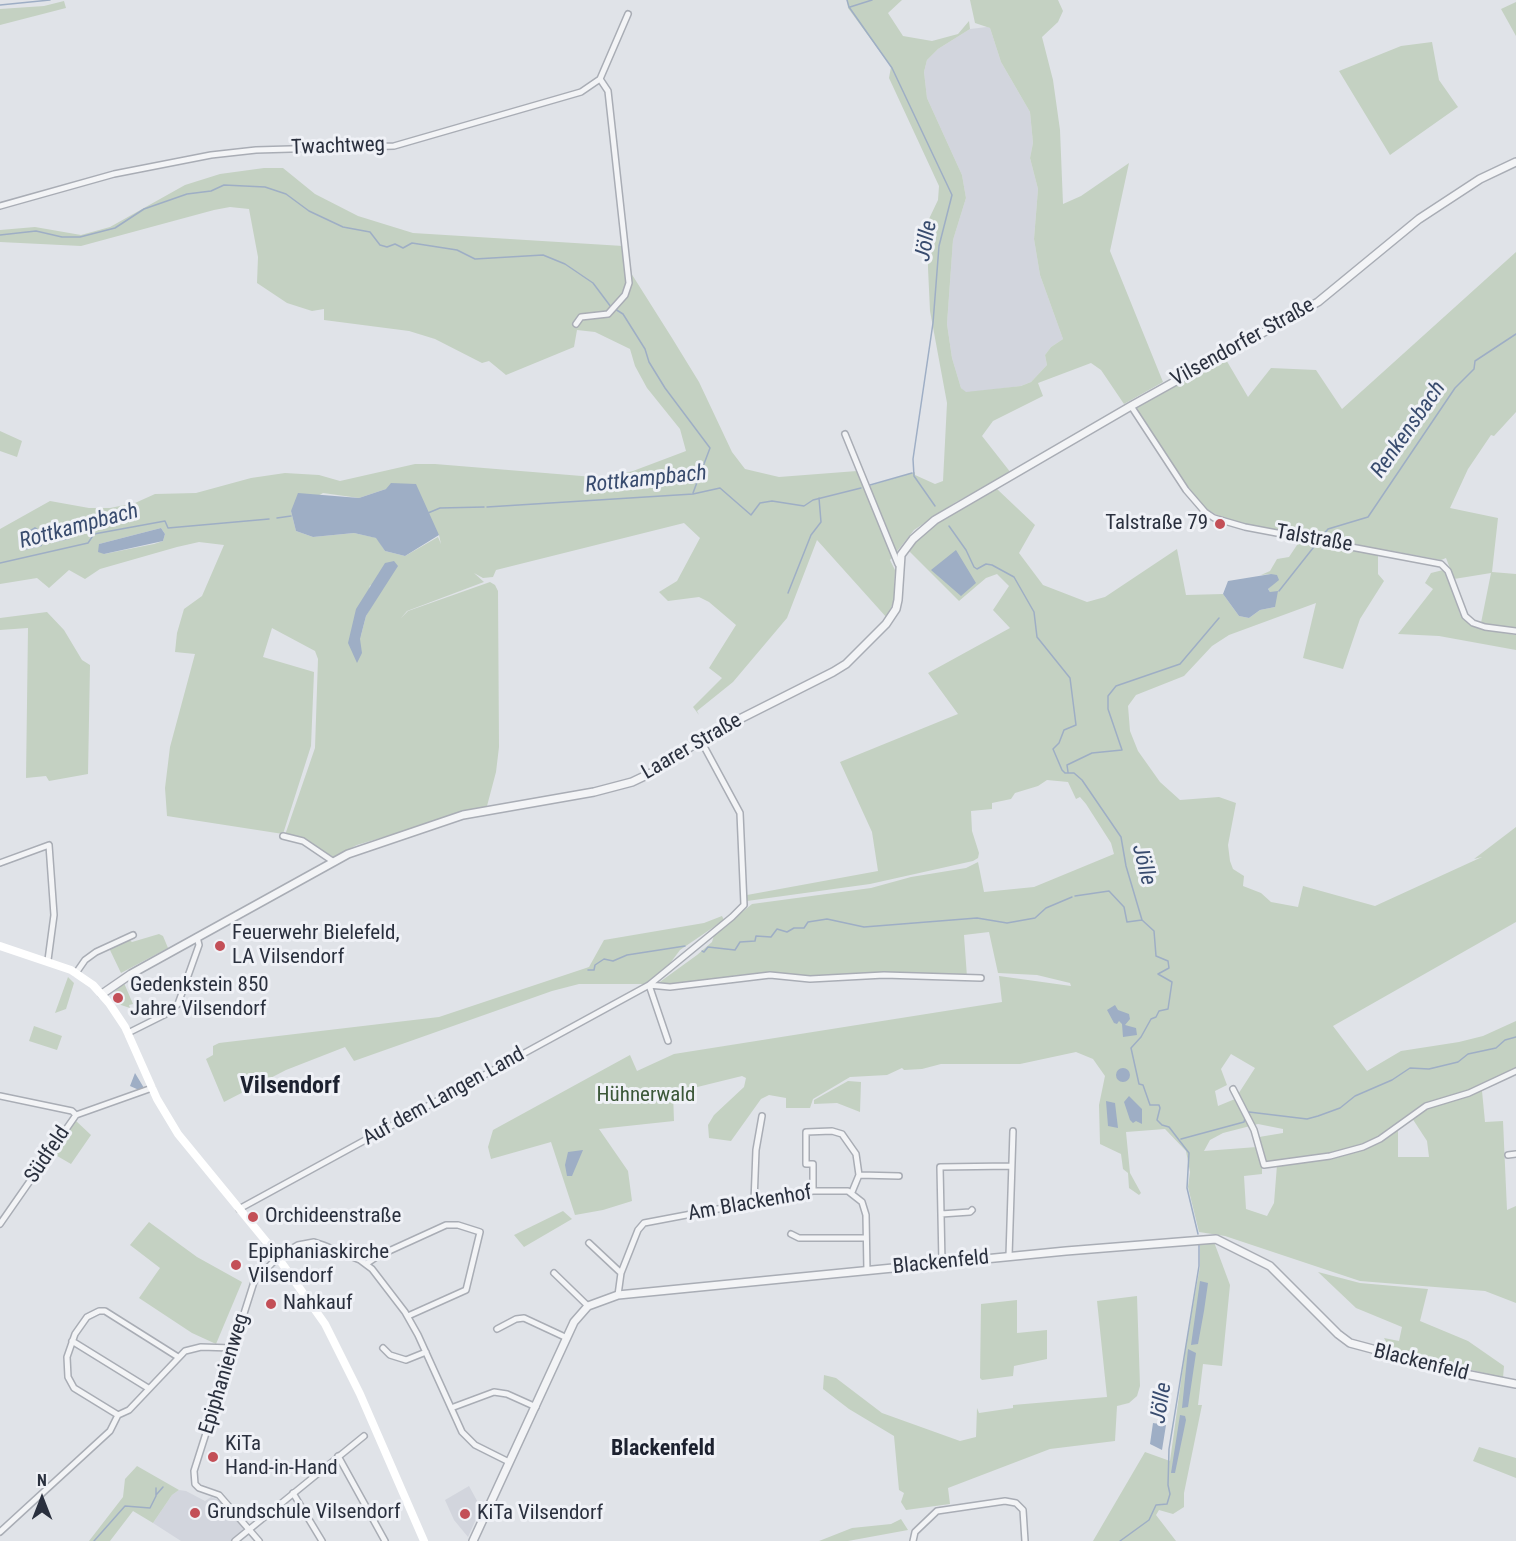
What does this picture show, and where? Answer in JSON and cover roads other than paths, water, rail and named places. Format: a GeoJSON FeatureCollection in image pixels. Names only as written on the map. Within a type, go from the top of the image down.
{"type":"FeatureCollection","features":[{"type":"Feature","properties":{"kind":"main road"},"geometry":{"type":"LineString","coordinates":[[0,946],[48,960],[76,973],[102,994],[128,1033],[152,1088],[185,1144],[279,1257],[317,1310],[346,1363],[424,1541]]}},
{"type":"Feature","properties":{"kind":"street"},"geometry":{"type":"LineString","coordinates":[[576,324],[581,317],[608,314],[625,295],[629,283],[608,91],[600,79],[628,14]]}},
{"type":"Feature","properties":{"kind":"street","name":"Twachtweg"},"geometry":{"type":"LineString","coordinates":[[0,206],[114,174],[211,155],[256,150],[394,146],[581,92],[594,86],[600,79]]}},
{"type":"Feature","properties":{"kind":"street","name":"Vilsendorfer Straße"},"geometry":{"type":"LineString","coordinates":[[958,507],[1131,406],[1318,302],[1419,219],[1480,179],[1516,162]]}},
{"type":"Feature","properties":{"kind":"street","name":"Talstraße"},"geometry":{"type":"LineString","coordinates":[[1131,406],[1186,490],[1205,512],[1214,518],[1245,527],[1441,564],[1448,571],[1465,616],[1473,623],[1485,627],[1516,632]]}},
{"type":"Feature","properties":{"kind":"street"},"geometry":{"type":"LineString","coordinates":[[845,434],[898,564]]}},
{"type":"Feature","properties":{"kind":"street","name":"Laarer Straße"},"geometry":{"type":"LineString","coordinates":[[102,994],[125,977],[367,846],[463,814],[632,782],[653,772],[700,739],[846,664],[886,624],[896,609],[898,564],[906,547],[935,520],[958,507]]}},
{"type":"Feature","properties":{"kind":"street","name":"Auf dem Langen Land"},"geometry":{"type":"LineString","coordinates":[[239,1209],[649,985],[744,905],[740,813],[700,739]]}},
{"type":"Feature","properties":{"kind":"street"},"geometry":{"type":"LineString","coordinates":[[283,836],[303,841],[334,862]]}},
{"type":"Feature","properties":{"kind":"street"},"geometry":{"type":"LineString","coordinates":[[0,862],[50,845],[54,915],[48,960]]}},
{"type":"Feature","properties":{"kind":"street"},"geometry":{"type":"LineString","coordinates":[[76,973],[85,960],[96,952],[133,935]]}},
{"type":"Feature","properties":{"kind":"street"},"geometry":{"type":"LineString","coordinates":[[128,1033],[164,1015],[178,1004],[199,945],[197,937]]}},
{"type":"Feature","properties":{"kind":"street"},"geometry":{"type":"LineString","coordinates":[[668,1041],[649,985],[670,987],[770,975],[810,979],[884,975],[981,978]]}},
{"type":"Feature","properties":{"kind":"street"},"geometry":{"type":"LineString","coordinates":[[1233,1089],[1247,1111],[1264,1165],[1330,1156],[1363,1147],[1380,1139],[1426,1106],[1469,1093],[1516,1071]]}},
{"type":"Feature","properties":{"kind":"street","name":"Südfeld"},"geometry":{"type":"LineString","coordinates":[[0,1224],[76,1115],[152,1088]]}},
{"type":"Feature","properties":{"kind":"street","name":"Südfeld"},"geometry":{"type":"LineString","coordinates":[[0,1096],[72,1112],[76,1115]]}},
{"type":"Feature","properties":{"kind":"street"},"geometry":{"type":"LineString","coordinates":[[754,1202],[756,1150],[762,1116]]}},
{"type":"Feature","properties":{"kind":"street"},"geometry":{"type":"LineString","coordinates":[[813,1191],[813,1164],[806,1164],[806,1132],[832,1131],[842,1134],[856,1154],[859,1176],[852,1192],[864,1205],[867,1270]]}},
{"type":"Feature","properties":{"kind":"street"},"geometry":{"type":"LineString","coordinates":[[1009,1256],[1013,1131]]}},
{"type":"Feature","properties":{"kind":"street"},"geometry":{"type":"LineString","coordinates":[[1508,1155],[1516,1154]]}},
{"type":"Feature","properties":{"kind":"street"},"geometry":{"type":"LineString","coordinates":[[942,1263],[940,1167],[1011,1166]]}},
{"type":"Feature","properties":{"kind":"street"},"geometry":{"type":"LineString","coordinates":[[859,1176],[898,1176]]}},
{"type":"Feature","properties":{"kind":"street","name":"Am Blackenhof"},"geometry":{"type":"LineString","coordinates":[[618,1294],[621,1273],[638,1230],[644,1223],[813,1191],[852,1192]]}},
{"type":"Feature","properties":{"kind":"street"},"geometry":{"type":"LineString","coordinates":[[941,1214],[972,1210]]}},
{"type":"Feature","properties":{"kind":"street"},"geometry":{"type":"LineString","coordinates":[[366,1264],[378,1256],[446,1225],[458,1225],[480,1232],[466,1290],[408,1316]]}},
{"type":"Feature","properties":{"kind":"street"},"geometry":{"type":"LineString","coordinates":[[792,1234],[799,1238],[866,1238]]}},
{"type":"Feature","properties":{"kind":"street","name":"Blackenfeld"},"geometry":{"type":"LineString","coordinates":[[588,1306],[618,1294],[1009,1256],[1216,1239],[1269,1266],[1338,1334],[1355,1346],[1516,1384]]}},
{"type":"Feature","properties":{"kind":"street"},"geometry":{"type":"LineString","coordinates":[[279,1257],[293,1247],[314,1242],[366,1264],[408,1316],[462,1432],[471,1442],[509,1462]]}},
{"type":"Feature","properties":{"kind":"street"},"geometry":{"type":"LineString","coordinates":[[589,1243],[621,1273]]}},
{"type":"Feature","properties":{"kind":"street","name":"Epiphanienweg"},"geometry":{"type":"LineString","coordinates":[[259,1541],[219,1495],[199,1488],[193,1478],[254,1282],[279,1257]]}},
{"type":"Feature","properties":{"kind":"street"},"geometry":{"type":"LineString","coordinates":[[472,1541],[574,1322],[588,1306],[554,1273]]}},
{"type":"Feature","properties":{"kind":"street"},"geometry":{"type":"LineString","coordinates":[[118,1415],[70,1383],[67,1357],[72,1341],[92,1312],[105,1311],[178,1357]]}},
{"type":"Feature","properties":{"kind":"street"},"geometry":{"type":"LineString","coordinates":[[497,1329],[516,1319],[524,1318],[567,1338]]}},
{"type":"Feature","properties":{"kind":"street"},"geometry":{"type":"LineString","coordinates":[[72,1341],[148,1388]]}},
{"type":"Feature","properties":{"kind":"street"},"geometry":{"type":"LineString","coordinates":[[0,1532],[110,1431],[118,1415],[129,1410],[178,1357],[193,1348],[232,1348]]}},
{"type":"Feature","properties":{"kind":"street"},"geometry":{"type":"LineString","coordinates":[[383,1348],[390,1355],[406,1360],[426,1352]]}},
{"type":"Feature","properties":{"kind":"street"},"geometry":{"type":"LineString","coordinates":[[451,1408],[494,1392],[510,1395],[536,1407]]}},
{"type":"Feature","properties":{"kind":"street"},"geometry":{"type":"LineString","coordinates":[[235,1541],[364,1436]]}},
{"type":"Feature","properties":{"kind":"street"},"geometry":{"type":"LineString","coordinates":[[338,1456],[385,1541]]}},
{"type":"Feature","properties":{"kind":"street"},"geometry":{"type":"LineString","coordinates":[[293,1493],[322,1541]]}},
{"type":"Feature","properties":{"kind":"street"},"geometry":{"type":"LineString","coordinates":[[914,1541],[915,1532],[937,1511],[1005,1501],[1016,1503],[1023,1510],[1025,1541]]}},
{"type":"Feature","properties":{"kind":"water"},"geometry":{"type":"Polygon","coordinates":[[[391,483],[416,484],[439,535],[405,556],[385,551],[376,538],[354,533],[313,537],[296,531],[291,511],[298,493],[359,498],[386,489],[391,483]]]}},
{"type":"Feature","properties":{"kind":"water"},"geometry":{"type":"Polygon","coordinates":[[[63,523],[71,536],[70,539],[45,544],[42,528],[63,523]]]}},
{"type":"Feature","properties":{"kind":"water"},"geometry":{"type":"Polygon","coordinates":[[[35,527],[38,529],[42,546],[24,550],[19,545],[18,537],[35,527]]]}},
{"type":"Feature","properties":{"kind":"water"},"geometry":{"type":"Polygon","coordinates":[[[161,528],[165,534],[163,541],[104,554],[98,552],[99,544],[161,528]]]}},
{"type":"Feature","properties":{"kind":"water"},"geometry":{"type":"Polygon","coordinates":[[[956,550],[976,583],[961,596],[931,570],[956,550]]]}},
{"type":"Feature","properties":{"kind":"water"},"geometry":{"type":"Polygon","coordinates":[[[394,561],[398,566],[366,616],[360,639],[362,653],[357,663],[348,643],[356,609],[385,563],[394,561]]]}},
{"type":"Feature","properties":{"kind":"water"},"geometry":{"type":"Polygon","coordinates":[[[1277,575],[1279,580],[1268,589],[1270,592],[1278,591],[1275,607],[1260,610],[1249,618],[1239,616],[1223,594],[1228,581],[1277,575]]]}},
{"type":"Feature","properties":{"kind":"water"},"geometry":{"type":"Polygon","coordinates":[[[1115,1005],[1118,1010],[1129,1014],[1130,1019],[1125,1025],[1136,1028],[1137,1035],[1123,1037],[1122,1024],[1119,1021],[1117,1024],[1114,1023],[1107,1010],[1115,1005]]]}},
{"type":"Feature","properties":{"kind":"water"},"geometry":{"type":"Polygon","coordinates":[[[1123,1068],[1128,1070],[1130,1075],[1128,1080],[1123,1082],[1118,1080],[1116,1075],[1118,1070],[1123,1068]]]}},
{"type":"Feature","properties":{"kind":"water"},"geometry":{"type":"Polygon","coordinates":[[[135,1073],[144,1088],[139,1090],[130,1086],[135,1073]]]}},
{"type":"Feature","properties":{"kind":"water"},"geometry":{"type":"Polygon","coordinates":[[[1129,1096],[1142,1109],[1142,1124],[1136,1121],[1133,1123],[1130,1120],[1124,1102],[1129,1096]]]}},
{"type":"Feature","properties":{"kind":"water"},"geometry":{"type":"Polygon","coordinates":[[[1106,1101],[1115,1103],[1118,1128],[1108,1126],[1106,1101]]]}},
{"type":"Feature","properties":{"kind":"water"},"geometry":{"type":"Polygon","coordinates":[[[583,1150],[572,1176],[567,1176],[565,1165],[568,1152],[583,1150]]]}},
{"type":"Feature","properties":{"kind":"water"},"geometry":{"type":"Polygon","coordinates":[[[1200,1281],[1208,1283],[1198,1344],[1191,1345],[1200,1281]]]}},
{"type":"Feature","properties":{"kind":"water"},"geometry":{"type":"Polygon","coordinates":[[[1188,1349],[1196,1353],[1188,1407],[1182,1408],[1188,1349]]]}},
{"type":"Feature","properties":{"kind":"water"},"geometry":{"type":"Polygon","coordinates":[[[1180,1415],[1185,1416],[1186,1420],[1175,1473],[1171,1473],[1180,1415]]]}},
{"type":"Feature","properties":{"kind":"water"},"geometry":{"type":"Polygon","coordinates":[[[1153,1423],[1166,1425],[1162,1450],[1150,1444],[1153,1423]]]}},
{"type":"Feature","properties":{"kind":"waterway"},"geometry":{"type":"LineString","coordinates":[[0,5],[50,0]]}},
{"type":"Feature","properties":{"kind":"waterway","name":"Jölle"},"geometry":{"type":"LineString","coordinates":[[847,0],[849,7],[892,68],[952,195],[939,246],[933,323],[913,459],[914,476],[935,506]]}},
{"type":"Feature","properties":{"kind":"waterway"},"geometry":{"type":"LineString","coordinates":[[850,7],[872,0]]}},
{"type":"Feature","properties":{"kind":"waterway"},"geometry":{"type":"LineString","coordinates":[[0,235],[36,231],[62,237],[80,237],[115,228],[144,209],[187,194],[211,191],[224,185],[265,187],[286,194],[309,211],[343,227],[370,232],[380,245],[387,247],[395,244],[403,248],[412,243],[457,250],[475,259],[543,255],[565,264],[593,283],[611,307]]}},
{"type":"Feature","properties":{"kind":"waterway"},"geometry":{"type":"LineString","coordinates":[[615,309],[623,314],[645,349],[649,362],[665,388],[710,448],[693,493]]}},
{"type":"Feature","properties":{"kind":"waterway","name":"Renkensbach"},"geometry":{"type":"LineString","coordinates":[[1323,535],[1328,529],[1368,517],[1455,388],[1474,369],[1475,361],[1516,334]]}},
{"type":"Feature","properties":{"kind":"waterway","name":"Rottkampbach"},"geometry":{"type":"LineString","coordinates":[[870,485],[912,473]]}},
{"type":"Feature","properties":{"kind":"waterway","name":"Rottkampbach"},"geometry":{"type":"LineString","coordinates":[[487,507],[693,494],[720,488],[751,515],[760,503],[772,501],[804,506],[813,500],[861,488]]}},
{"type":"Feature","properties":{"kind":"waterway"},"geometry":{"type":"LineString","coordinates":[[788,593],[811,535],[821,522],[819,498]]}},
{"type":"Feature","properties":{"kind":"waterway","name":"Rottkampbach"},"geometry":{"type":"LineString","coordinates":[[428,513],[440,508],[484,507]]}},
{"type":"Feature","properties":{"kind":"waterway","name":"Rottkampbach"},"geometry":{"type":"LineString","coordinates":[[277,518],[291,516]]}},
{"type":"Feature","properties":{"kind":"waterway","name":"Rottkampbach"},"geometry":{"type":"LineString","coordinates":[[0,563],[88,543],[94,534],[165,521],[168,528],[269,519]]}},
{"type":"Feature","properties":{"kind":"waterway","name":"Jölle"},"geometry":{"type":"LineString","coordinates":[[949,526],[966,550],[974,567],[977,569],[986,564],[992,565],[1014,577],[1034,612],[1037,637],[1070,678],[1076,725],[1064,730],[1059,743],[1053,749],[1062,770],[1065,773],[1074,773],[1082,780],[1121,837],[1126,866],[1142,920],[1154,931],[1156,956],[1168,961],[1169,968],[1158,974],[1172,982],[1168,1009],[1159,1011],[1156,1017],[1151,1019],[1141,1037],[1131,1048],[1139,1084],[1143,1085],[1150,1105],[1159,1105],[1157,1120],[1169,1127],[1189,1153],[1187,1188],[1198,1234]]}},
{"type":"Feature","properties":{"kind":"waterway","name":"Renkensbach"},"geometry":{"type":"LineString","coordinates":[[1279,591],[1317,543]]}},
{"type":"Feature","properties":{"kind":"waterway","name":"Renkensbach"},"geometry":{"type":"LineString","coordinates":[[1068,772],[1067,765],[1092,753],[1122,750],[1108,709],[1108,696],[1116,686],[1180,664],[1219,618]]}},
{"type":"Feature","properties":{"kind":"waterway"},"geometry":{"type":"LineString","coordinates":[[1075,896],[1109,891],[1124,907],[1127,922],[1142,920]]}},
{"type":"Feature","properties":{"kind":"waterway"},"geometry":{"type":"LineString","coordinates":[[702,951],[704,952],[708,947],[735,950],[740,942],[755,941],[756,936],[771,937],[777,929],[787,932],[794,928],[804,928],[808,922],[827,919],[864,927],[977,918],[1007,923],[1035,918],[1046,908],[1072,897]]}},
{"type":"Feature","properties":{"kind":"waterway"},"geometry":{"type":"LineString","coordinates":[[588,970],[594,970],[595,965],[604,959],[613,961],[627,955],[685,946]]}},
{"type":"Feature","properties":{"kind":"waterway"},"geometry":{"type":"LineString","coordinates":[[1249,1112],[1307,1119],[1318,1116],[1340,1108],[1355,1096],[1392,1080],[1410,1068],[1429,1069],[1458,1062],[1468,1054],[1496,1048],[1505,1040],[1516,1037]]}},
{"type":"Feature","properties":{"kind":"waterway"},"geometry":{"type":"LineString","coordinates":[[1181,1139],[1244,1122],[1245,1118]]}},
{"type":"Feature","properties":{"kind":"waterway","name":"Jölle"},"geometry":{"type":"LineString","coordinates":[[1120,1541],[1149,1520],[1156,1505],[1167,1504],[1170,1494],[1169,1449],[1199,1266],[1199,1244]]}},
{"type":"Feature","properties":{"kind":"waterway"},"geometry":{"type":"LineString","coordinates":[[156,1495],[163,1487]]}},
{"type":"Feature","properties":{"kind":"waterway"},"geometry":{"type":"LineString","coordinates":[[94,1541],[125,1506],[150,1508],[156,1496],[156,1488]]}},
{"type":"Feature","properties":{"kind":"place","name":"Talstraße 79"},"geometry":{"type":"Point","coordinates":[1220,524]}},
{"type":"Feature","properties":{"kind":"place","name":"Feuerwehr Bielefeld, LA Vilsendorf"},"geometry":{"type":"Point","coordinates":[220,946]}},
{"type":"Feature","properties":{"kind":"place","name":"Gedenkstein 850 Jahre Vilsendorf"},"geometry":{"type":"Point","coordinates":[118,998]}},
{"type":"Feature","properties":{"kind":"place","name":"Orchideenstraße"},"geometry":{"type":"Point","coordinates":[253,1217]}},
{"type":"Feature","properties":{"kind":"place","name":"Epiphaniaskirche Vilsendorf"},"geometry":{"type":"Point","coordinates":[236,1265]}},
{"type":"Feature","properties":{"kind":"place","name":"Nahkauf"},"geometry":{"type":"Point","coordinates":[271,1304]}},
{"type":"Feature","properties":{"kind":"place","name":"KiTa Hand-in-Hand"},"geometry":{"type":"Point","coordinates":[213,1457]}},
{"type":"Feature","properties":{"kind":"place","name":"Grundschule Vilsendorf"},"geometry":{"type":"Point","coordinates":[195,1513]}},
{"type":"Feature","properties":{"kind":"place","name":"KiTa Vilsendorf"},"geometry":{"type":"Point","coordinates":[465,1514]}},
{"type":"Feature","properties":{"kind":"district","name":"Vilsendorf"},"geometry":{"type":"Point","coordinates":[290,1087]}},
{"type":"Feature","properties":{"kind":"district","name":"Blackenfeld"},"geometry":{"type":"Point","coordinates":[663,1449]}},
{"type":"Feature","properties":{"kind":"park label","name":"Hühnerwald"},"geometry":{"type":"Point","coordinates":[646,1096]}}]}
